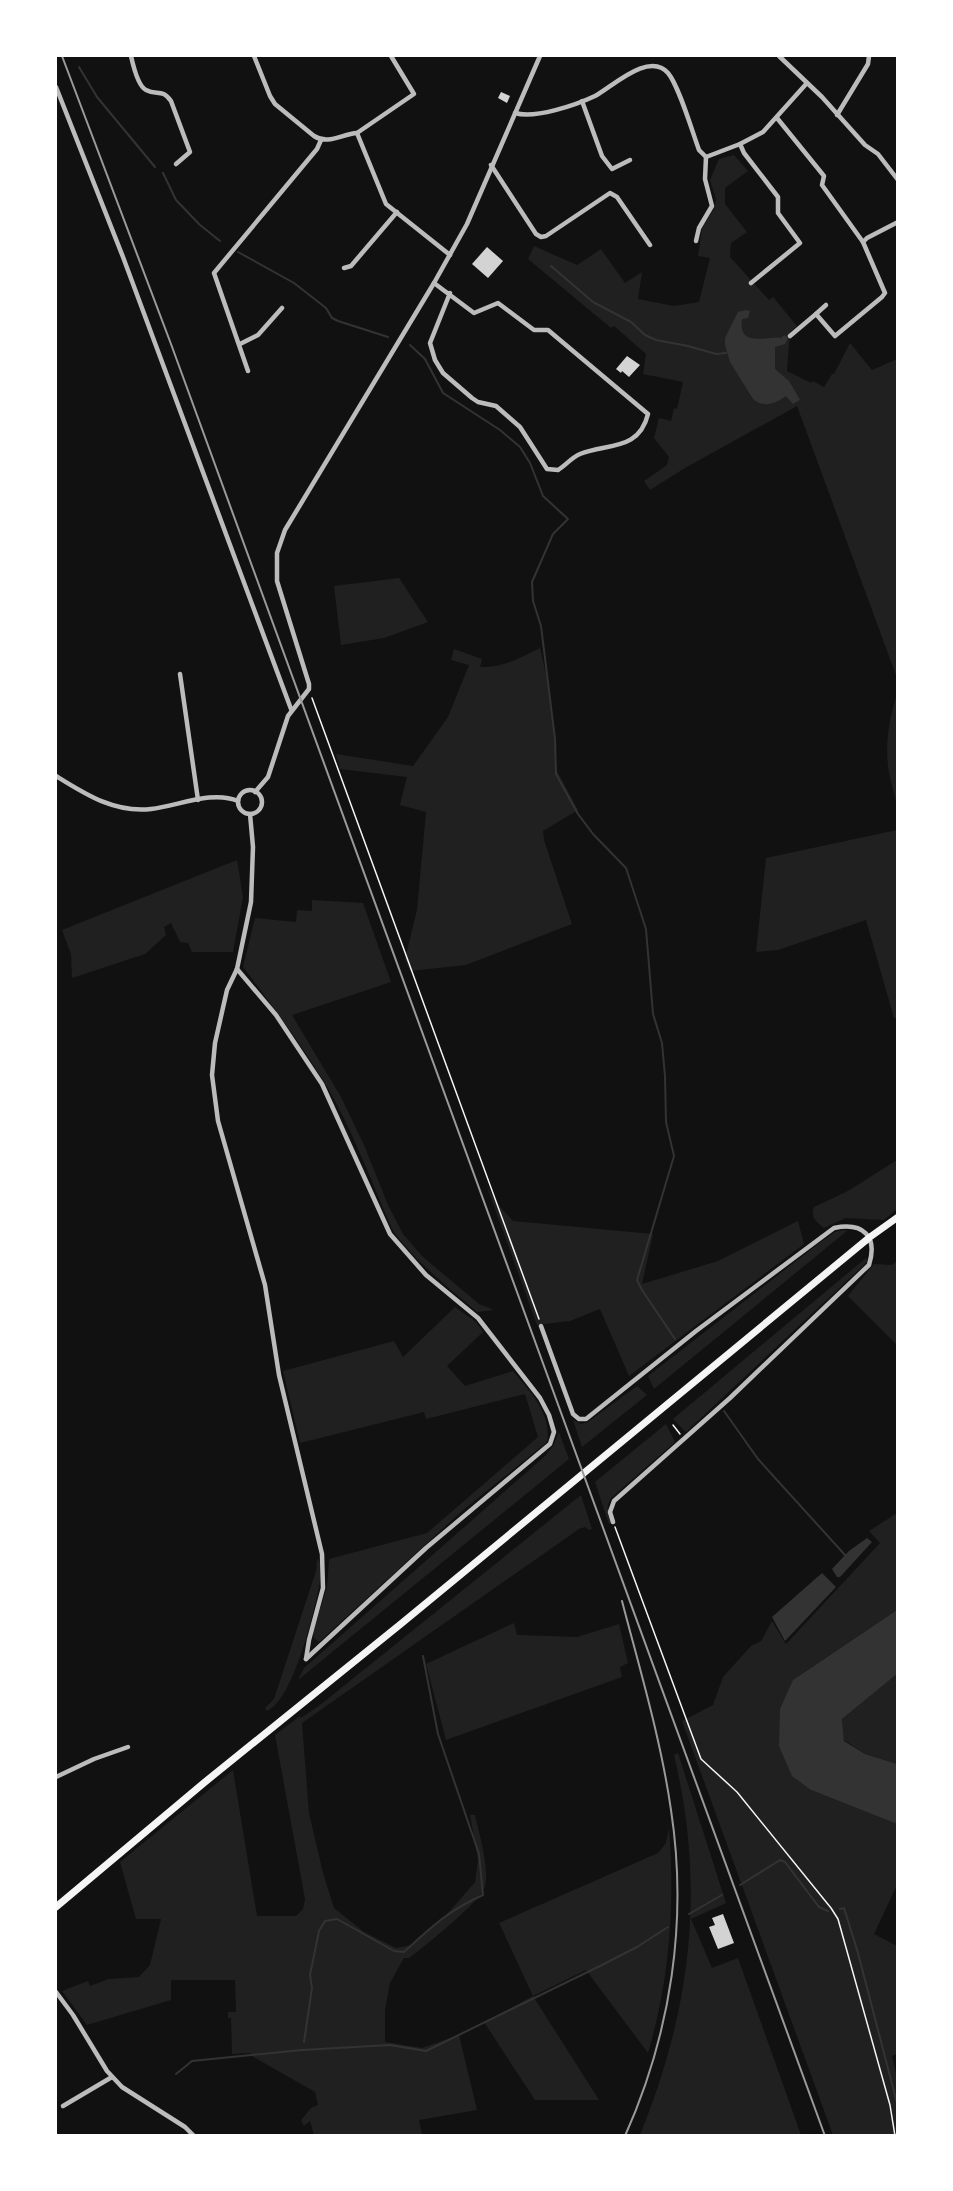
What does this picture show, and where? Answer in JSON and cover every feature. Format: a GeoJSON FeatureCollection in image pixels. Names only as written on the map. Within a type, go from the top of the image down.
{"type":"FeatureCollection","features":[{"type":"Feature","properties":{"kind":"main road"},"geometry":{"type":"LineString","coordinates":[[56,1907],[205,1782],[897,1217]]}},
{"type":"Feature","properties":{"kind":"street"},"geometry":{"type":"LineString","coordinates":[[131,56],[142,87],[148,92],[161,92],[171,101],[190,152],[176,164]]}},
{"type":"Feature","properties":{"kind":"street"},"geometry":{"type":"LineString","coordinates":[[254,56],[270,96],[276,104],[321,140],[357,133],[414,94],[391,56]]}},
{"type":"Feature","properties":{"kind":"street"},"geometry":{"type":"LineString","coordinates":[[255,792],[267,777],[291,710],[309,689],[280,596],[276,565],[277,552],[285,530],[467,224],[540,56]]}},
{"type":"Feature","properties":{"kind":"street"},"geometry":{"type":"LineString","coordinates":[[779,56],[865,144],[878,154],[897,180]]}},
{"type":"Feature","properties":{"kind":"street"},"geometry":{"type":"LineString","coordinates":[[837,115],[868,64],[869,56]]}},
{"type":"Feature","properties":{"kind":"street"},"geometry":{"type":"LineString","coordinates":[[515,112],[523,115],[540,113],[582,101],[596,95],[635,70],[658,66],[669,74],[699,150],[706,157],[705,179],[712,206],[699,228],[696,241]]}},
{"type":"Feature","properties":{"kind":"street"},"geometry":{"type":"LineString","coordinates":[[706,157],[763,132],[807,83]]}},
{"type":"Feature","properties":{"kind":"street"},"geometry":{"type":"LineString","coordinates":[[56,87],[123,257],[291,710]]}},
{"type":"Feature","properties":{"kind":"street"},"geometry":{"type":"LineString","coordinates":[[582,101],[602,156],[612,169],[630,160]]}},
{"type":"Feature","properties":{"kind":"street"},"geometry":{"type":"LineString","coordinates":[[777,118],[824,177],[822,185],[863,242],[885,293],[835,336],[816,314]]}},
{"type":"Feature","properties":{"kind":"street"},"geometry":{"type":"LineString","coordinates":[[357,133],[386,204],[450,255]]}},
{"type":"Feature","properties":{"kind":"street"},"geometry":{"type":"LineString","coordinates":[[248,371],[214,273],[321,140]]}},
{"type":"Feature","properties":{"kind":"street"},"geometry":{"type":"LineString","coordinates":[[740,144],[744,153],[778,197],[778,213],[800,243],[751,283]]}},
{"type":"Feature","properties":{"kind":"street"},"geometry":{"type":"LineString","coordinates":[[491,165],[538,236],[546,236],[610,193],[617,197],[650,245]]}},
{"type":"Feature","properties":{"kind":"street"},"geometry":{"type":"LineString","coordinates":[[344,268],[351,266],[397,212]]}},
{"type":"Feature","properties":{"kind":"street"},"geometry":{"type":"LineString","coordinates":[[863,242],[897,222]]}},
{"type":"Feature","properties":{"kind":"street"},"geometry":{"type":"LineString","coordinates":[[434,282],[450,293],[474,313],[498,303],[534,330],[548,330],[648,414],[645,427],[623,445],[581,454],[571,458],[558,470],[549,470],[534,451],[520,426],[496,406],[478,402],[472,398],[443,373],[435,360],[430,343],[450,293]]}},
{"type":"Feature","properties":{"kind":"street"},"geometry":{"type":"LineString","coordinates":[[790,336],[826,305]]}},
{"type":"Feature","properties":{"kind":"street"},"geometry":{"type":"LineString","coordinates":[[240,344],[258,335],[282,308]]}},
{"type":"Feature","properties":{"kind":"street"},"geometry":{"type":"LineString","coordinates":[[180,674],[198,800]]}},
{"type":"Feature","properties":{"kind":"street"},"geometry":{"type":"LineString","coordinates":[[56,776],[93,798],[122,808],[148,810],[220,797],[238,801],[242,811],[250,814],[256,812],[261,803],[260,797],[250,790],[243,793],[238,801]]}},
{"type":"Feature","properties":{"kind":"street"},"geometry":{"type":"LineString","coordinates":[[237,969],[276,1015],[322,1084],[390,1234],[426,1275],[478,1318],[540,1398],[549,1415],[554,1432],[550,1444],[426,1548],[306,1659],[323,1588],[322,1554],[279,1376],[265,1285],[218,1121],[212,1075],[215,1043],[227,990],[237,969],[250,902],[253,847],[250,814]]}},
{"type":"Feature","properties":{"kind":"street"},"geometry":{"type":"LineString","coordinates":[[541,1326],[573,1414],[579,1419],[586,1419],[696,1331],[834,1228],[854,1227],[864,1231],[870,1237],[872,1248],[870,1265],[684,1439],[615,1500],[610,1512],[614,1522]]}},
{"type":"Feature","properties":{"kind":"street"},"geometry":{"type":"LineString","coordinates":[[56,1777],[94,1759],[128,1747]]}},
{"type":"Feature","properties":{"kind":"street"},"geometry":{"type":"LineString","coordinates":[[56,1994],[73,2015],[112,2077],[122,2087],[194,2136]]}},
{"type":"Feature","properties":{"kind":"street"},"geometry":{"type":"LineString","coordinates":[[63,2106],[112,2077]]}},
{"type":"Feature","properties":{"kind":"path"},"geometry":{"type":"LineString","coordinates":[[309,689],[541,1326]]}},
{"type":"Feature","properties":{"kind":"path"},"geometry":{"type":"LineString","coordinates":[[673,1425],[684,1439]]}},
{"type":"Feature","properties":{"kind":"path"},"geometry":{"type":"LineString","coordinates":[[614,1522],[701,1759],[736,1792],[838,1919],[890,2105],[895,2136]]}},
{"type":"Feature","properties":{"kind":"shaded area"},"geometry":{"type":"Polygon","coordinates":[[[734,155],[748,171],[725,188],[725,204],[747,232],[731,243],[730,257],[769,300],[773,297],[797,326],[790,332],[787,371],[824,387],[834,374],[850,343],[872,370],[897,359],[897,678],[797,406],[650,490],[644,481],[667,465],[669,457],[654,438],[659,418],[671,421],[674,408],[677,409],[683,382],[643,374],[646,354],[528,259],[534,246],[577,265],[601,249],[625,283],[642,272],[638,299],[674,306],[699,302],[710,258],[698,256],[702,228],[714,209],[716,199],[710,180],[719,159],[734,155]]]}},
{"type":"Feature","properties":{"kind":"shaded area"},"geometry":{"type":"Polygon","coordinates":[[[750,311],[748,318],[742,319],[742,328],[748,337],[754,339],[781,338],[784,335],[788,338],[785,344],[775,347],[775,369],[789,381],[800,400],[793,404],[786,396],[770,404],[757,402],[730,362],[725,338],[738,312],[750,311]]]}},
{"type":"Feature","properties":{"kind":"shaded area"},"geometry":{"type":"Polygon","coordinates":[[[399,578],[428,622],[384,638],[341,645],[334,586],[399,578]]]}},
{"type":"Feature","properties":{"kind":"shaded area"},"geometry":{"type":"Polygon","coordinates":[[[540,648],[550,692],[557,771],[578,810],[543,831],[572,924],[466,965],[410,971],[405,959],[417,910],[426,812],[400,805],[407,777],[340,769],[336,754],[413,766],[448,717],[469,665],[451,660],[454,649],[482,659],[480,667],[488,667],[518,659],[540,648]]]}},
{"type":"Feature","properties":{"kind":"shaded area"},"geometry":{"type":"Polygon","coordinates":[[[897,694],[897,807],[889,770],[887,747],[890,720],[897,694]]]}},
{"type":"Feature","properties":{"kind":"shaded area"},"geometry":{"type":"Polygon","coordinates":[[[897,830],[898,1018],[894,1018],[866,920],[778,950],[756,952],[766,858],[897,830]]]}},
{"type":"Feature","properties":{"kind":"shaded area"},"geometry":{"type":"Polygon","coordinates":[[[237,860],[243,897],[233,952],[192,952],[188,943],[180,942],[171,923],[164,927],[166,935],[145,954],[72,978],[71,954],[62,930],[237,860]]]}},
{"type":"Feature","properties":{"kind":"shaded area"},"geometry":{"type":"Polygon","coordinates":[[[312,900],[363,903],[391,982],[292,1015],[341,1097],[403,1234],[422,1256],[479,1304],[494,1310],[477,1312],[421,1263],[392,1229],[353,1136],[335,1100],[286,1024],[243,967],[255,918],[296,922],[297,910],[312,911],[312,900]]]}},
{"type":"Feature","properties":{"kind":"shaded area"},"geometry":{"type":"Polygon","coordinates":[[[897,1160],[897,1209],[884,1220],[846,1218],[824,1228],[814,1219],[814,1207],[848,1191],[897,1160]]]}},
{"type":"Feature","properties":{"kind":"shaded area"},"geometry":{"type":"Polygon","coordinates":[[[486,1184],[496,1202],[513,1221],[653,1234],[642,1284],[718,1261],[798,1221],[804,1244],[629,1376],[600,1309],[570,1321],[537,1325],[486,1184]]]}},
{"type":"Feature","properties":{"kind":"shaded area"},"geometry":{"type":"Polygon","coordinates":[[[847,1231],[654,1389],[648,1376],[822,1241],[835,1232],[847,1231]]]}},
{"type":"Feature","properties":{"kind":"shaded area"},"geometry":{"type":"Polygon","coordinates":[[[866,1258],[867,1262],[686,1432],[673,1419],[866,1258]]]}},
{"type":"Feature","properties":{"kind":"shaded area"},"geometry":{"type":"Polygon","coordinates":[[[897,1261],[897,1345],[848,1296],[874,1264],[892,1265],[897,1261]]]}},
{"type":"Feature","properties":{"kind":"shaded area"},"geometry":{"type":"Polygon","coordinates":[[[455,1307],[476,1322],[483,1332],[447,1366],[465,1386],[513,1371],[533,1395],[543,1413],[548,1432],[547,1442],[462,1511],[319,1642],[314,1638],[313,1632],[327,1587],[329,1559],[427,1533],[538,1437],[525,1394],[426,1419],[424,1412],[300,1443],[283,1371],[394,1341],[403,1357],[455,1307]]]}},
{"type":"Feature","properties":{"kind":"shaded area"},"geometry":{"type":"Polygon","coordinates":[[[637,1386],[647,1395],[582,1447],[573,1420],[581,1424],[588,1422],[637,1386]]]}},
{"type":"Feature","properties":{"kind":"shaded area"},"geometry":{"type":"Polygon","coordinates":[[[666,1424],[675,1442],[611,1498],[608,1510],[613,1522],[609,1524],[595,1482],[666,1424]]]}},
{"type":"Feature","properties":{"kind":"shaded area"},"geometry":{"type":"Polygon","coordinates":[[[559,1432],[569,1459],[298,1680],[304,1668],[545,1456],[553,1446],[559,1432]]]}},
{"type":"Feature","properties":{"kind":"shaded area"},"geometry":{"type":"Polygon","coordinates":[[[581,1495],[592,1529],[585,1527],[579,1529],[302,1723],[309,1813],[323,1873],[334,1908],[364,1932],[396,1948],[412,1945],[450,1911],[475,1882],[478,1860],[470,1815],[475,1815],[485,1863],[484,1889],[450,1925],[409,1958],[404,1958],[390,1983],[385,2010],[385,2042],[422,2048],[459,2035],[477,2110],[419,2120],[422,2135],[314,2135],[310,2121],[304,2126],[301,2120],[311,2108],[318,2105],[315,2092],[252,2056],[251,2053],[232,2054],[231,2018],[228,2018],[228,2012],[236,2012],[235,1980],[171,1980],[171,2000],[87,2025],[62,1991],[88,1981],[90,1986],[109,1979],[139,1977],[150,1965],[161,1919],[136,1919],[120,1862],[233,1770],[257,1916],[296,1916],[303,1909],[305,1899],[275,1735],[300,1716],[301,1718],[320,1705],[581,1495]]]}},
{"type":"Feature","properties":{"kind":"shaded area"},"geometry":{"type":"Polygon","coordinates":[[[897,1513],[897,1610],[793,1680],[811,1790],[897,1824],[897,1885],[874,1934],[897,1946],[897,2054],[892,2056],[897,2078],[897,2135],[833,2135],[682,1721],[713,1705],[723,1677],[751,1646],[761,1641],[772,1621],[786,1644],[880,1543],[869,1531],[897,1513]]]}},
{"type":"Feature","properties":{"kind":"shaded area"},"geometry":{"type":"Polygon","coordinates":[[[867,1538],[872,1542],[840,1577],[837,1577],[832,1569],[849,1551],[867,1538]]]}},
{"type":"Feature","properties":{"kind":"shaded area"},"geometry":{"type":"Polygon","coordinates":[[[317,1559],[320,1562],[320,1583],[301,1654],[285,1691],[276,1704],[267,1711],[265,1708],[274,1699],[316,1571],[317,1559]]]}},
{"type":"Feature","properties":{"kind":"shaded area"},"geometry":{"type":"Polygon","coordinates":[[[822,1573],[836,1587],[785,1641],[772,1617],[822,1573]]]}},
{"type":"Feature","properties":{"kind":"shaded area"},"geometry":{"type":"Polygon","coordinates":[[[897,1610],[897,1674],[842,1719],[844,1741],[865,1754],[897,1764],[897,1824],[811,1790],[792,1776],[779,1746],[780,1709],[793,1680],[897,1610]]]}},
{"type":"Feature","properties":{"kind":"shaded area"},"geometry":{"type":"Polygon","coordinates":[[[514,1623],[517,1635],[577,1637],[619,1624],[628,1663],[620,1667],[622,1677],[446,1740],[426,1664],[514,1623]]]}},
{"type":"Feature","properties":{"kind":"shaded area"},"geometry":{"type":"Polygon","coordinates":[[[897,1674],[897,1764],[865,1754],[844,1740],[842,1719],[897,1674]]]}},
{"type":"Feature","properties":{"kind":"shaded area"},"geometry":{"type":"Polygon","coordinates":[[[678,1753],[726,1903],[691,1919],[712,1968],[738,1958],[801,2135],[640,2135],[671,2041],[682,1995],[688,1948],[691,1901],[689,1853],[684,1805],[674,1755],[678,1753]]]}},
{"type":"Feature","properties":{"kind":"shaded area"},"geometry":{"type":"Polygon","coordinates":[[[669,1828],[671,1913],[669,1941],[661,1997],[648,2053],[586,1970],[533,1996],[499,1923],[658,1853],[666,1843],[669,1828]]]}},
{"type":"Feature","properties":{"kind":"shaded area"},"geometry":{"type":"Polygon","coordinates":[[[533,1996],[599,2100],[535,2100],[484,2022],[533,1996]]]}},
{"type":"Feature","properties":{"kind":"building"},"geometry":{"type":"Polygon","coordinates":[[[501,92],[510,96],[507,103],[498,98],[501,92]]]}},
{"type":"Feature","properties":{"kind":"building"},"geometry":{"type":"Polygon","coordinates":[[[487,247],[503,261],[488,278],[472,264],[487,247]]]}},
{"type":"Feature","properties":{"kind":"building"},"geometry":{"type":"Polygon","coordinates":[[[627,356],[640,365],[629,377],[616,369],[627,356]]]}},
{"type":"Feature","properties":{"kind":"building"},"geometry":{"type":"Polygon","coordinates":[[[723,1914],[734,1943],[718,1949],[709,1927],[715,1925],[712,1918],[723,1914]]]}},
{"type":"Feature","properties":{"kind":"waterway"},"geometry":{"type":"LineString","coordinates":[[79,67],[97,97],[155,167]]}},
{"type":"Feature","properties":{"kind":"waterway"},"geometry":{"type":"LineString","coordinates":[[163,173],[176,200],[200,225],[220,241]]}},
{"type":"Feature","properties":{"kind":"waterway"},"geometry":{"type":"LineString","coordinates":[[238,252],[294,283],[326,308],[332,318],[388,337]]}},
{"type":"Feature","properties":{"kind":"waterway"},"geometry":{"type":"LineString","coordinates":[[551,266],[593,302],[631,322],[645,335],[656,340],[716,354],[726,353]]}},
{"type":"Feature","properties":{"kind":"waterway"},"geometry":{"type":"LineString","coordinates":[[410,345],[425,359],[443,393],[500,430],[520,447],[530,463],[543,496],[568,519],[553,534],[532,582],[533,601],[541,626],[555,739],[556,774],[578,814],[593,834],[626,868],[646,929],[653,1014],[662,1043],[666,1122],[674,1156],[637,1280],[675,1339]]}},
{"type":"Feature","properties":{"kind":"waterway"},"geometry":{"type":"LineString","coordinates":[[724,1411],[758,1459],[845,1555]]}},
{"type":"Feature","properties":{"kind":"waterway"},"geometry":{"type":"LineString","coordinates":[[304,2042],[312,1988],[310,1975],[319,1931],[325,1921],[337,1919],[394,1951],[404,1952],[441,1920],[483,1895],[479,1854],[438,1734],[423,1656]]}},
{"type":"Feature","properties":{"kind":"waterway"},"geometry":{"type":"LineString","coordinates":[[740,1885],[780,1860],[785,1862],[819,1907],[828,1911]]}},
{"type":"Feature","properties":{"kind":"waterway"},"geometry":{"type":"LineString","coordinates":[[689,1914],[722,1895]]}},
{"type":"Feature","properties":{"kind":"waterway"},"geometry":{"type":"LineString","coordinates":[[840,1909],[844,1908],[858,1953],[898,2107]]}},
{"type":"Feature","properties":{"kind":"waterway"},"geometry":{"type":"LineString","coordinates":[[176,2074],[192,2061],[302,2050],[390,2045],[426,2051],[602,1965],[637,1947],[668,1927]]}},
{"type":"Feature","properties":{"kind":"railway"},"geometry":{"type":"LineString","coordinates":[[62,56],[171,344],[825,2136]]}},
{"type":"Feature","properties":{"kind":"railway"},"geometry":{"type":"LineString","coordinates":[[622,1601],[650,1705],[667,1784],[676,1852],[677,1893],[672,1976],[664,2017],[641,2097],[625,2136]]}}]}
